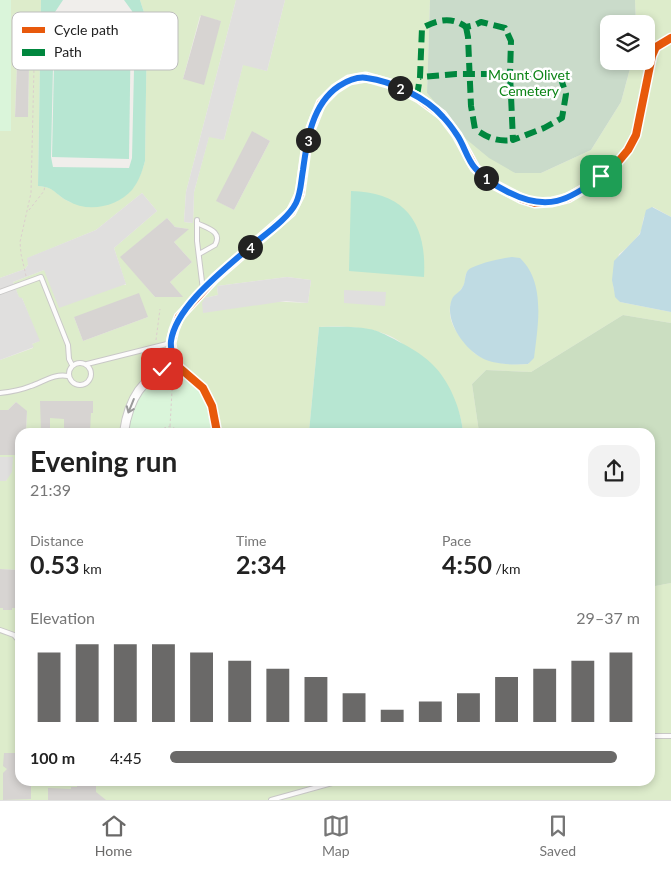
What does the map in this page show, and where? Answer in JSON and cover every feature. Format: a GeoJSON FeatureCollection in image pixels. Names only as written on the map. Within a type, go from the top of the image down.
{"type":"FeatureCollection","features":[{"type":"Feature","properties":{"kind":"street"},"geometry":{"type":"LineString","coordinates":[[216,428],[212,406],[202,388],[174,363],[171,343],[179,317],[215,278],[291,212],[300,194],[311,128],[321,103],[335,89],[349,80],[366,77],[394,85],[419,98],[442,115],[457,135],[475,168],[493,184],[522,199],[535,203],[552,202],[568,198],[587,187],[618,162],[628,150],[636,136],[652,56],[656,48],[671,38]]}},
{"type":"Feature","properties":{"kind":"street"},"geometry":{"type":"LineString","coordinates":[[125,428],[129,410],[140,388],[151,376],[174,363]]}},
{"type":"Feature","properties":{"kind":"lane"},"geometry":{"type":"LineString","coordinates":[[199,254],[215,245],[217,238],[210,228],[197,221],[199,254],[203,290]]}},
{"type":"Feature","properties":{"kind":"lane"},"geometry":{"type":"LineString","coordinates":[[0,292],[41,276],[68,345],[68,359],[72,365]]}},
{"type":"Feature","properties":{"kind":"lane"},"geometry":{"type":"LineString","coordinates":[[68,376],[72,365],[79,362],[87,364],[171,343]]}},
{"type":"Feature","properties":{"kind":"lane"},"geometry":{"type":"LineString","coordinates":[[0,393],[13,392],[61,374],[68,376],[75,384],[86,384],[91,378],[87,364]]}},
{"type":"Feature","properties":{"kind":"lane"},"geometry":{"type":"LineString","coordinates":[[0,630],[15,636]]}},
{"type":"Feature","properties":{"kind":"lane"},"geometry":{"type":"LineString","coordinates":[[655,736],[671,736]]}},
{"type":"Feature","properties":{"kind":"lane"},"geometry":{"type":"LineString","coordinates":[[271,800],[321,786]]}},
{"type":"Feature","properties":{"kind":"path"},"geometry":{"type":"LineString","coordinates":[[28,281],[23,266],[20,242],[28,211],[32,174],[34,70]]}},
{"type":"Feature","properties":{"kind":"path"},"geometry":{"type":"LineString","coordinates":[[28,211],[44,191],[44,185]]}},
{"type":"Feature","properties":{"kind":"path"},"geometry":{"type":"LineString","coordinates":[[150,368],[157,352],[156,335],[160,309]]}},
{"type":"Feature","properties":{"kind":"path"},"geometry":{"type":"LineString","coordinates":[[170,426],[174,363]]}},
{"type":"Feature","properties":{"kind":"path"},"geometry":{"type":"LineString","coordinates":[[164,428],[170,426],[174,428]]}},
{"type":"Feature","properties":{"kind":"green space"},"geometry":{"type":"Polygon","coordinates":[[[0,0],[11,0],[11,131],[0,131],[0,0]]]}},
{"type":"Feature","properties":{"kind":"green space"},"geometry":{"type":"Polygon","coordinates":[[[11,0],[41,0],[41,12],[12,12],[12,70],[17,70],[15,116],[28,117],[29,70],[40,70],[38,186],[52,189],[70,202],[98,205],[117,201],[125,196],[132,189],[142,172],[145,161],[146,70],[178,70],[178,12],[144,12],[140,0],[236,0],[186,192],[184,222],[193,223],[194,192],[209,136],[224,140],[243,64],[267,71],[285,0],[430,0],[427,93],[441,108],[515,173],[541,173],[591,150],[621,102],[630,70],[655,70],[655,15],[636,15],[635,0],[671,0],[671,217],[653,207],[644,217],[640,233],[619,254],[613,285],[620,302],[671,312],[671,323],[623,315],[531,372],[486,370],[472,384],[478,428],[463,428],[460,414],[454,401],[412,352],[396,339],[364,328],[340,326],[319,327],[309,428],[211,428],[208,413],[200,394],[130,418],[129,428],[26,428],[27,412],[16,402],[8,410],[0,410],[0,360],[33,348],[32,344],[39,341],[22,298],[19,298],[13,282],[44,270],[126,285],[114,248],[157,211],[142,193],[96,230],[28,258],[28,265],[25,269],[0,278],[0,131],[11,131],[11,0]],[[200,16],[183,79],[221,21],[200,16]],[[253,132],[217,201],[234,210],[270,141],[253,132]],[[167,218],[121,257],[155,297],[182,297],[170,282],[192,262],[174,242],[188,229],[175,227],[167,218]],[[479,266],[467,273],[461,290],[453,298],[450,313],[453,325],[463,340],[479,356],[503,363],[529,364],[479,266]],[[287,277],[217,286],[218,295],[205,298],[308,303],[311,280],[287,277]],[[74,317],[83,341],[148,317],[74,317]]]}},
{"type":"Feature","properties":{"kind":"green space"},"geometry":{"type":"Polygon","coordinates":[[[41,0],[63,0],[55,12],[41,12],[41,0]]]}},
{"type":"Feature","properties":{"kind":"green space"},"geometry":{"type":"Polygon","coordinates":[[[124,0],[140,0],[144,12],[132,12],[124,0]]]}},
{"type":"Feature","properties":{"kind":"green space","name":"Mount Olivet Cemetery"},"geometry":{"type":"Polygon","coordinates":[[[430,0],[635,0],[636,15],[600,15],[600,70],[630,70],[621,102],[591,150],[541,173],[515,173],[489,158],[466,139],[427,93],[430,0]]]}},
{"type":"Feature","properties":{"kind":"green space"},"geometry":{"type":"Polygon","coordinates":[[[40,70],[53,70],[51,157],[53,167],[129,168],[132,158],[134,70],[146,70],[145,161],[137,183],[132,190],[126,196],[110,204],[84,207],[63,198],[51,189],[38,186],[40,70]]]}},
{"type":"Feature","properties":{"kind":"green space"},"geometry":{"type":"Polygon","coordinates":[[[54,70],[130,70],[129,159],[52,157],[54,70]]]}},
{"type":"Feature","properties":{"kind":"green space"},"geometry":{"type":"Polygon","coordinates":[[[351,191],[370,193],[386,198],[399,205],[410,215],[417,227],[422,242],[424,277],[349,271],[351,191]]]}},
{"type":"Feature","properties":{"kind":"green space"},"geometry":{"type":"Polygon","coordinates":[[[623,315],[671,323],[671,583],[655,586],[655,428],[478,428],[472,384],[486,370],[531,372],[623,315]]]}},
{"type":"Feature","properties":{"kind":"green space"},"geometry":{"type":"Polygon","coordinates":[[[319,327],[357,327],[385,334],[414,350],[432,364],[449,386],[460,414],[463,428],[309,428],[319,327]]]}},
{"type":"Feature","properties":{"kind":"green space"},"geometry":{"type":"Polygon","coordinates":[[[169,373],[179,375],[188,379],[195,386],[205,403],[211,428],[129,428],[135,404],[145,388],[160,376],[169,373]]]}},
{"type":"Feature","properties":{"kind":"green space"},"geometry":{"type":"Polygon","coordinates":[[[0,455],[15,455],[15,570],[0,569],[0,481],[6,481],[13,458],[0,457],[0,455]]]}},
{"type":"Feature","properties":{"kind":"green space"},"geometry":{"type":"Polygon","coordinates":[[[671,583],[671,800],[0,800],[0,608],[11,610],[15,608],[15,786],[655,786],[655,586],[671,583]]]}},
{"type":"Feature","properties":{"kind":"shaded area"},"geometry":{"type":"Polygon","coordinates":[[[236,0],[285,0],[267,71],[243,65],[224,140],[209,137],[194,192],[193,223],[184,222],[186,192],[236,0]]]}},
{"type":"Feature","properties":{"kind":"shaded area"},"geometry":{"type":"Polygon","coordinates":[[[142,193],[157,211],[114,248],[126,284],[59,308],[44,270],[13,282],[19,297],[22,298],[40,341],[32,344],[34,347],[0,360],[0,278],[25,269],[28,265],[27,258],[96,230],[142,193]]]}},
{"type":"Feature","properties":{"kind":"shaded area"},"geometry":{"type":"Polygon","coordinates":[[[287,277],[311,280],[308,303],[286,301],[203,313],[202,303],[205,298],[218,295],[217,286],[287,277]]]}},
{"type":"Feature","properties":{"kind":"shaded area"},"geometry":{"type":"Polygon","coordinates":[[[344,290],[386,292],[385,306],[344,303],[344,290]]]}},
{"type":"Feature","properties":{"kind":"shaded area"},"geometry":{"type":"Polygon","coordinates":[[[0,457],[13,457],[12,472],[6,481],[0,481],[0,457]]]}},
{"type":"Feature","properties":{"kind":"water"},"geometry":{"type":"Polygon","coordinates":[[[652,207],[671,217],[671,312],[620,302],[615,297],[612,280],[614,261],[640,234],[646,210],[652,207]]]}},
{"type":"Feature","properties":{"kind":"water"},"geometry":{"type":"Polygon","coordinates":[[[512,257],[520,258],[528,268],[537,292],[536,345],[534,358],[528,364],[495,363],[477,355],[460,337],[450,314],[452,299],[463,286],[466,275],[471,268],[486,262],[512,257]]]}},
{"type":"Feature","properties":{"kind":"building"},"geometry":{"type":"Polygon","coordinates":[[[201,15],[221,21],[204,85],[183,79],[201,15]]]}},
{"type":"Feature","properties":{"kind":"building"},"geometry":{"type":"Polygon","coordinates":[[[17,70],[29,70],[28,117],[15,117],[17,70]]]}},
{"type":"Feature","properties":{"kind":"building"},"geometry":{"type":"Polygon","coordinates":[[[252,131],[270,141],[234,210],[216,201],[252,131]]]}},
{"type":"Feature","properties":{"kind":"building"},"geometry":{"type":"Polygon","coordinates":[[[167,218],[175,227],[189,229],[174,242],[192,262],[170,282],[183,297],[155,297],[120,257],[167,218]]]}},
{"type":"Feature","properties":{"kind":"building"},"geometry":{"type":"Polygon","coordinates":[[[139,293],[148,317],[83,341],[74,317],[139,293]]]}},
{"type":"Feature","properties":{"kind":"building"},"geometry":{"type":"Polygon","coordinates":[[[40,401],[93,401],[90,428],[64,428],[64,419],[50,418],[50,428],[41,428],[40,401]]]}},
{"type":"Feature","properties":{"kind":"building"},"geometry":{"type":"Polygon","coordinates":[[[16,402],[27,411],[26,428],[15,428],[15,455],[0,455],[0,410],[8,410],[16,402]]]}},
{"type":"Feature","properties":{"kind":"building"},"geometry":{"type":"Polygon","coordinates":[[[0,569],[15,570],[15,608],[3,610],[3,608],[0,608],[0,569]]]}},
{"type":"Feature","properties":{"kind":"building"},"geometry":{"type":"Polygon","coordinates":[[[4,753],[15,753],[15,786],[31,786],[31,799],[3,800],[3,773],[7,769],[3,766],[4,753]]]}},
{"type":"Feature","properties":{"kind":"building"},"geometry":{"type":"Polygon","coordinates":[[[96,786],[96,792],[106,800],[48,800],[48,788],[71,789],[71,787],[96,786]]]}},
{"type":"Feature","properties":{"kind":"marked path"},"geometry":{"type":"LineString","coordinates":[[417,96],[420,77],[422,28],[444,20],[455,21],[466,27],[481,22],[505,28],[511,41],[510,74],[550,75],[561,79],[566,94],[562,118],[544,128],[513,140],[510,74],[456,74],[420,77]]}},
{"type":"Feature","properties":{"kind":"marked path"},"geometry":{"type":"LineString","coordinates":[[466,27],[471,106],[475,129],[493,139],[513,140]]}},
{"type":"Feature","properties":{"kind":"cycle path"},"geometry":{"type":"LineString","coordinates":[[216,428],[212,406],[203,388],[174,363],[171,343],[174,330],[179,317],[215,278],[291,212],[300,194],[311,128],[321,103],[335,89],[349,80],[366,77],[394,85],[419,98],[442,115],[457,135],[475,168],[493,184],[522,199],[535,203],[552,202],[568,198],[587,187],[618,162],[628,150],[636,135],[652,56],[656,47],[671,38]]}},
{"type":"Feature","properties":{"kind":"route"},"geometry":{"type":"LineString","coordinates":[[162,369],[174,363],[171,343],[179,317],[215,278],[291,212],[300,194],[311,128],[321,103],[335,89],[349,80],[366,77],[394,85],[419,98],[442,115],[457,135],[475,168],[493,184],[522,199],[535,203],[552,202],[568,198],[601,176]]}}]}
